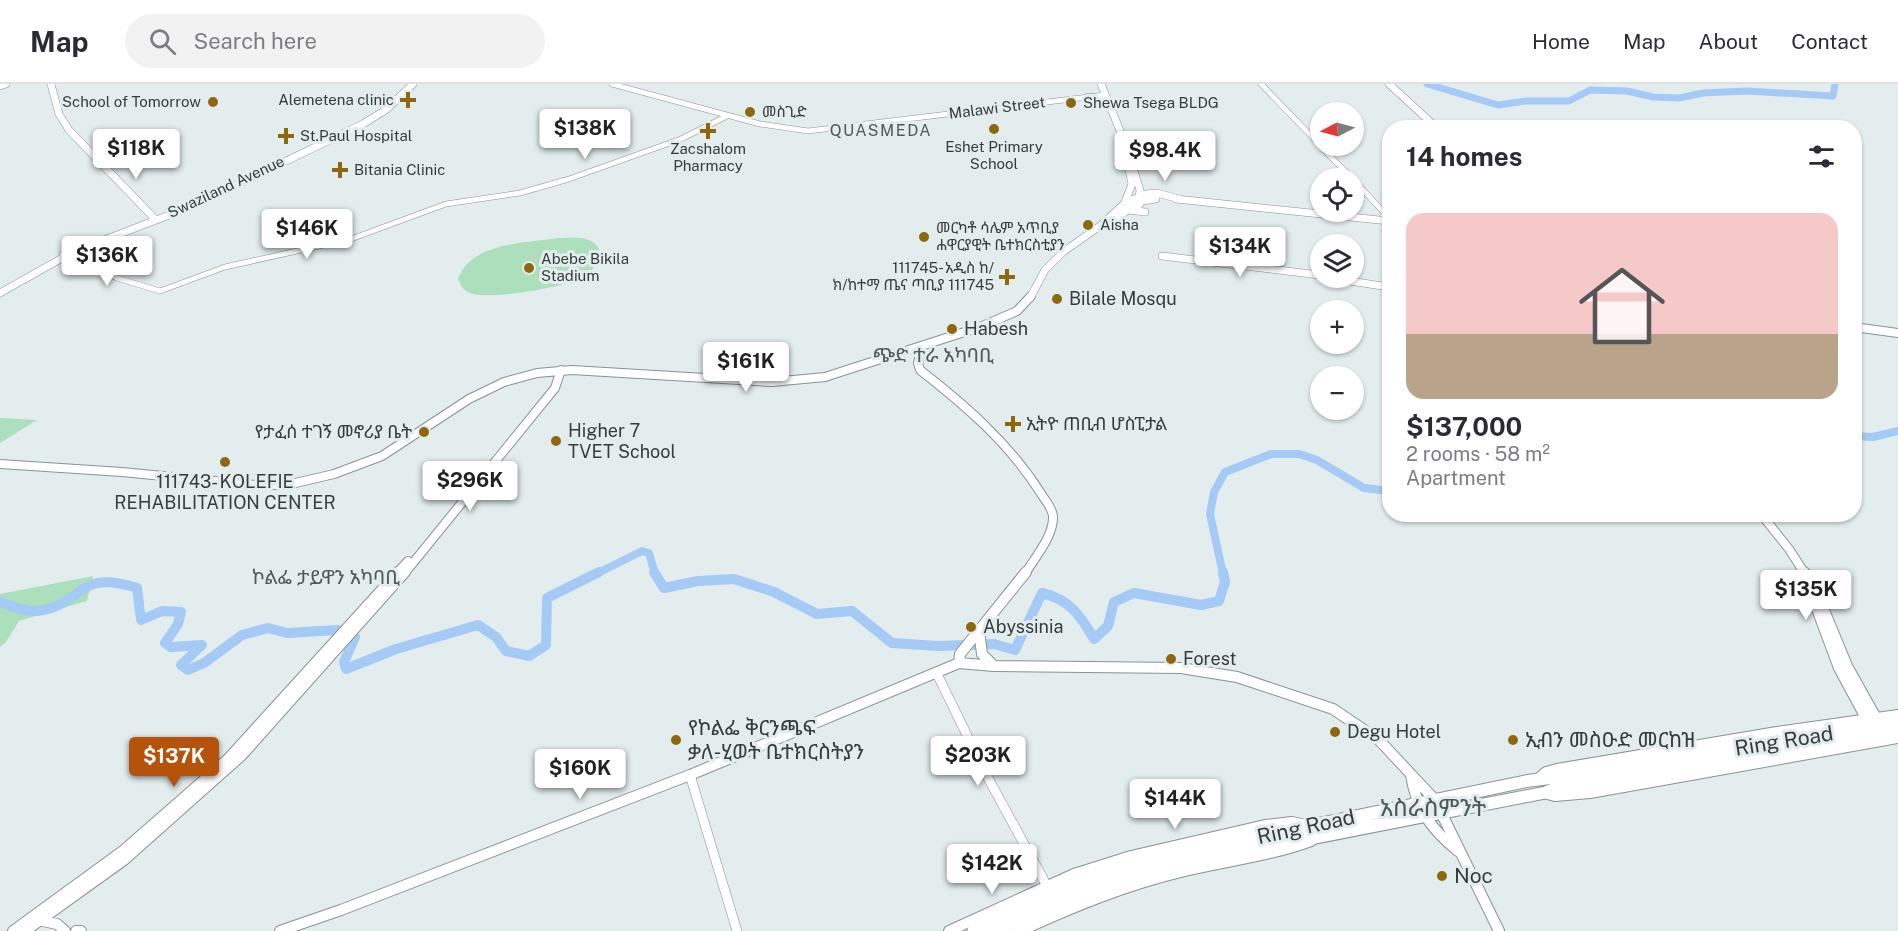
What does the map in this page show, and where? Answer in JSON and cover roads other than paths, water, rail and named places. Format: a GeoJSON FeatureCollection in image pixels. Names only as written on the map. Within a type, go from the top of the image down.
{"type":"FeatureCollection","features":[{"type":"Feature","properties":{"kind":"highway","name":"Ring Road"},"geometry":{"type":"LineString","coordinates":[[1419,810],[1435,800],[1537,780],[1898,723]]}},
{"type":"Feature","properties":{"kind":"highway","name":"Ring Road"},"geometry":{"type":"LineString","coordinates":[[974,931],[1054,894],[1144,861],[1419,810],[1443,812],[1543,793],[1553,789],[1898,731]]}},
{"type":"Feature","properties":{"kind":"highway","name":"Ring Road"},"geometry":{"type":"LineString","coordinates":[[998,931],[1084,892],[1124,878],[1156,868],[1312,831]]}},
{"type":"Feature","properties":{"kind":"main road"},"geometry":{"type":"LineString","coordinates":[[0,86],[6,84]]}},
{"type":"Feature","properties":{"kind":"main road"},"geometry":{"type":"LineString","coordinates":[[0,290],[68,250],[154,218],[84,147],[63,121],[51,84]]}},
{"type":"Feature","properties":{"kind":"main road"},"geometry":{"type":"LineString","coordinates":[[0,290],[63,255],[203,202],[363,124],[391,106],[409,84]]}},
{"type":"Feature","properties":{"kind":"main road","name":"Swaziland Avenue"},"geometry":{"type":"LineString","coordinates":[[63,255],[213,196],[367,121],[388,106],[409,84]]}},
{"type":"Feature","properties":{"kind":"main road"},"geometry":{"type":"LineString","coordinates":[[1389,84],[1428,120]]}},
{"type":"Feature","properties":{"kind":"main road"},"geometry":{"type":"LineString","coordinates":[[1090,96],[1099,85]]}},
{"type":"Feature","properties":{"kind":"main road"},"geometry":{"type":"LineString","coordinates":[[0,464],[150,474],[255,485],[297,483],[340,472],[382,456],[469,399],[519,377],[561,370],[793,381],[825,378],[992,323],[1017,311],[1028,301],[1045,270],[1063,252],[1139,200],[1141,194],[1099,85]]}},
{"type":"Feature","properties":{"kind":"main road"},"geometry":{"type":"LineString","coordinates":[[1090,96],[1102,97]]}},
{"type":"Feature","properties":{"kind":"main road"},"geometry":{"type":"LineString","coordinates":[[1135,180],[1179,199]]}},
{"type":"Feature","properties":{"kind":"main road"},"geometry":{"type":"LineString","coordinates":[[1127,207],[1135,180]]}},
{"type":"Feature","properties":{"kind":"main road"},"geometry":{"type":"LineString","coordinates":[[1141,194],[1165,194]]}},
{"type":"Feature","properties":{"kind":"main road"},"geometry":{"type":"LineString","coordinates":[[1100,226],[1113,207],[1138,206],[1142,201],[1179,199],[1382,218]]}},
{"type":"Feature","properties":{"kind":"main road"},"geometry":{"type":"LineString","coordinates":[[1127,207],[1145,212]]}},
{"type":"Feature","properties":{"kind":"main road"},"geometry":{"type":"LineString","coordinates":[[1162,257],[1310,274]]}},
{"type":"Feature","properties":{"kind":"main road"},"geometry":{"type":"LineString","coordinates":[[1364,282],[1382,285]]}},
{"type":"Feature","properties":{"kind":"main road"},"geometry":{"type":"LineString","coordinates":[[1364,283],[1382,285]]}},
{"type":"Feature","properties":{"kind":"main road"},"geometry":{"type":"LineString","coordinates":[[1862,328],[1898,333]]}},
{"type":"Feature","properties":{"kind":"main road"},"geometry":{"type":"LineString","coordinates":[[280,931],[341,910],[577,816],[690,775],[937,674],[959,658],[1024,576],[1050,532],[1052,511],[1031,478],[994,432],[972,411],[920,370],[918,363],[922,347]]}},
{"type":"Feature","properties":{"kind":"main road"},"geometry":{"type":"LineString","coordinates":[[12,931],[35,919],[124,860],[214,782],[260,737],[350,629],[412,565],[482,472],[541,408],[555,388],[561,370]]}},
{"type":"Feature","properties":{"kind":"main road"},"geometry":{"type":"LineString","coordinates":[[1762,522],[1784,549],[1809,591],[1839,668],[1871,719]]}},
{"type":"Feature","properties":{"kind":"main road"},"geometry":{"type":"LineString","coordinates":[[1767,522],[1789,549],[1817,593],[1871,719]]}},
{"type":"Feature","properties":{"kind":"main road"},"geometry":{"type":"LineString","coordinates":[[977,637],[982,654],[994,666]]}},
{"type":"Feature","properties":{"kind":"main road"},"geometry":{"type":"LineString","coordinates":[[959,658],[994,666],[1181,668],[1237,677],[1333,709],[1379,740],[1435,800],[1443,812],[1458,851],[1499,931]]}},
{"type":"Feature","properties":{"kind":"main road"},"geometry":{"type":"LineString","coordinates":[[1537,780],[1546,772],[1557,769],[1777,732],[1898,715]]}},
{"type":"Feature","properties":{"kind":"main road"},"geometry":{"type":"LineString","coordinates":[[1543,793],[1555,796],[1590,793],[1898,738]]}},
{"type":"Feature","properties":{"kind":"main road"},"geometry":{"type":"LineString","coordinates":[[1411,775],[1419,810],[1436,832],[1458,851]]}},
{"type":"Feature","properties":{"kind":"main road"},"geometry":{"type":"LineString","coordinates":[[949,931],[1074,874],[1131,856],[1277,823],[1292,822],[1312,831],[1308,844],[1284,852],[1185,871],[1122,888],[1090,899],[1020,931]]}},
{"type":"Feature","properties":{"kind":"main road"},"geometry":{"type":"LineString","coordinates":[[25,931],[35,919]]}},
{"type":"Feature","properties":{"kind":"main road"},"geometry":{"type":"LineString","coordinates":[[35,919],[57,924],[65,931]]}},
{"type":"Feature","properties":{"kind":"main road"},"geometry":{"type":"LineString","coordinates":[[76,931],[81,931]]}},
{"type":"Feature","properties":{"kind":"street","name":"Malawi Street"},"geometry":{"type":"LineString","coordinates":[[612,84],[727,116],[783,129],[811,131],[1090,96]]}},
{"type":"Feature","properties":{"kind":"street"},"geometry":{"type":"LineString","coordinates":[[1261,84],[1310,135]]}},
{"type":"Feature","properties":{"kind":"street"},"geometry":{"type":"LineString","coordinates":[[63,255],[117,278],[160,291],[225,267],[351,239],[446,204],[520,193],[569,179],[681,139],[727,116]]}},
{"type":"Feature","properties":{"kind":"street"},"geometry":{"type":"LineString","coordinates":[[1331,156],[1342,168]]}},
{"type":"Feature","properties":{"kind":"street"},"geometry":{"type":"LineString","coordinates":[[1364,191],[1382,211]]}},
{"type":"Feature","properties":{"kind":"street"},"geometry":{"type":"LineString","coordinates":[[937,674],[988,778],[1047,886]]}},
{"type":"Feature","properties":{"kind":"street"},"geometry":{"type":"LineString","coordinates":[[690,775],[737,931]]}},
{"type":"Feature","properties":{"kind":"waterway"},"geometry":{"type":"LineString","coordinates":[[1427,84],[1498,105],[1526,101],[1569,101],[1590,90],[1627,91],[1653,97],[1679,98],[1703,93],[1747,91],[1833,96],[1835,84]]}},
{"type":"Feature","properties":{"kind":"waterway"},"geometry":{"type":"LineString","coordinates":[[1862,436],[1873,437],[1898,431]]}},
{"type":"Feature","properties":{"kind":"waterway"},"geometry":{"type":"LineString","coordinates":[[1223,574],[1210,514],[1214,492],[1225,472],[1271,454],[1299,454],[1317,460],[1364,488],[1382,490]]}},
{"type":"Feature","properties":{"kind":"waterway"},"geometry":{"type":"LineString","coordinates":[[596,574],[642,551],[649,553],[655,573]]}},
{"type":"Feature","properties":{"kind":"waterway"},"geometry":{"type":"LineString","coordinates":[[0,602],[22,610],[37,611],[52,608],[90,585],[101,582],[117,583],[137,588],[141,620],[162,611],[181,612],[178,624],[165,643],[171,647],[202,645],[181,665],[188,670],[204,663],[242,635],[268,628],[287,633],[338,630],[355,637],[344,662],[346,669],[396,649],[478,625],[496,637],[506,651],[529,656],[546,645],[547,598],[599,572]]}},
{"type":"Feature","properties":{"kind":"waterway"},"geometry":{"type":"LineString","coordinates":[[655,573],[664,588],[698,581],[734,579],[774,592],[817,614],[852,611],[892,643],[938,646],[994,644],[1015,650],[1042,593],[1067,604],[1084,623],[1094,639],[1108,626],[1114,602],[1134,593],[1201,605],[1219,601],[1225,582],[1223,572]]}},
{"type":"Feature","properties":{"kind":"place","name":"Alemetena clinic"},"geometry":{"type":"Point","coordinates":[408,100]}},
{"type":"Feature","properties":{"kind":"place","name":"School of Tomorrow"},"geometry":{"type":"Point","coordinates":[213,102]}},
{"type":"Feature","properties":{"kind":"place","name":"Shewa Tsega BLDG"},"geometry":{"type":"Point","coordinates":[1071,103]}},
{"type":"Feature","properties":{"kind":"place","name":"መስጊድ"},"geometry":{"type":"Point","coordinates":[750,112]}},
{"type":"Feature","properties":{"kind":"place","name":"Eshet Primary School"},"geometry":{"type":"Point","coordinates":[994,129]}},
{"type":"Feature","properties":{"kind":"place","name":"Zacshalom Pharmacy"},"geometry":{"type":"Point","coordinates":[708,131]}},
{"type":"Feature","properties":{"kind":"place","name":"St.Paul Hospital"},"geometry":{"type":"Point","coordinates":[286,136]}},
{"type":"Feature","properties":{"kind":"place","name":"Bitania Clinic"},"geometry":{"type":"Point","coordinates":[340,170]}},
{"type":"Feature","properties":{"kind":"place","name":"Aisha"},"geometry":{"type":"Point","coordinates":[1088,225]}},
{"type":"Feature","properties":{"kind":"place","name":"መርካቶ ሳሌም አጥቢያ ሐዋርያዊት ቤተክርስቲያን"},"geometry":{"type":"Point","coordinates":[924,237]}},
{"type":"Feature","properties":{"kind":"place","name":"Abebe Bikila Stadium"},"geometry":{"type":"Point","coordinates":[529,268]}},
{"type":"Feature","properties":{"kind":"place","name":"111745- አዲስ ከ/ ክ/ከተማ ጤና ጣቢያ 111745"},"geometry":{"type":"Point","coordinates":[1007,277]}},
{"type":"Feature","properties":{"kind":"place","name":"Bilale Mosqu"},"geometry":{"type":"Point","coordinates":[1057,299]}},
{"type":"Feature","properties":{"kind":"place","name":"Habesh"},"geometry":{"type":"Point","coordinates":[952,329]}},
{"type":"Feature","properties":{"kind":"place","name":"ኢትዮ ጠቢብ ሆስፒታል"},"geometry":{"type":"Point","coordinates":[1013,424]}},
{"type":"Feature","properties":{"kind":"place","name":"የታፈሰ ተገኝ መኖሪያ ቤት"},"geometry":{"type":"Point","coordinates":[424,432]}},
{"type":"Feature","properties":{"kind":"place","name":"Higher 7 TVET School"},"geometry":{"type":"Point","coordinates":[556,441]}},
{"type":"Feature","properties":{"kind":"place","name":"111743- KOLEFIE REHABILITATION CENTER"},"geometry":{"type":"Point","coordinates":[225,462]}},
{"type":"Feature","properties":{"kind":"place","name":"Abyssinia"},"geometry":{"type":"Point","coordinates":[971,627]}},
{"type":"Feature","properties":{"kind":"place","name":"Forest"},"geometry":{"type":"Point","coordinates":[1171,659]}},
{"type":"Feature","properties":{"kind":"place","name":"Degu Hotel"},"geometry":{"type":"Point","coordinates":[1335,732]}},
{"type":"Feature","properties":{"kind":"place","name":"የኮልፌ ቅርንጫፍ ቃለ-ሂወት ቤተክርስትያን"},"geometry":{"type":"Point","coordinates":[676,740]}},
{"type":"Feature","properties":{"kind":"place","name":"ኢብን መስዑድ መርከዝ"},"geometry":{"type":"Point","coordinates":[1513,740]}},
{"type":"Feature","properties":{"kind":"place","name":"Noc"},"geometry":{"type":"Point","coordinates":[1442,876]}},
{"type":"Feature","properties":{"kind":"district","name":"QUASMEDA"},"geometry":{"type":"Point","coordinates":[881,130]}},
{"type":"Feature","properties":{"kind":"district","name":"ጭድ ተራ አካባቢ"},"geometry":{"type":"Point","coordinates":[933,355]}},
{"type":"Feature","properties":{"kind":"district","name":"ኮልፌ ታይዋን አካባቢ"},"geometry":{"type":"Point","coordinates":[326,577]}},
{"type":"Feature","properties":{"kind":"district","name":"አስራስምንት"},"geometry":{"type":"Point","coordinates":[1433,808]}}]}
